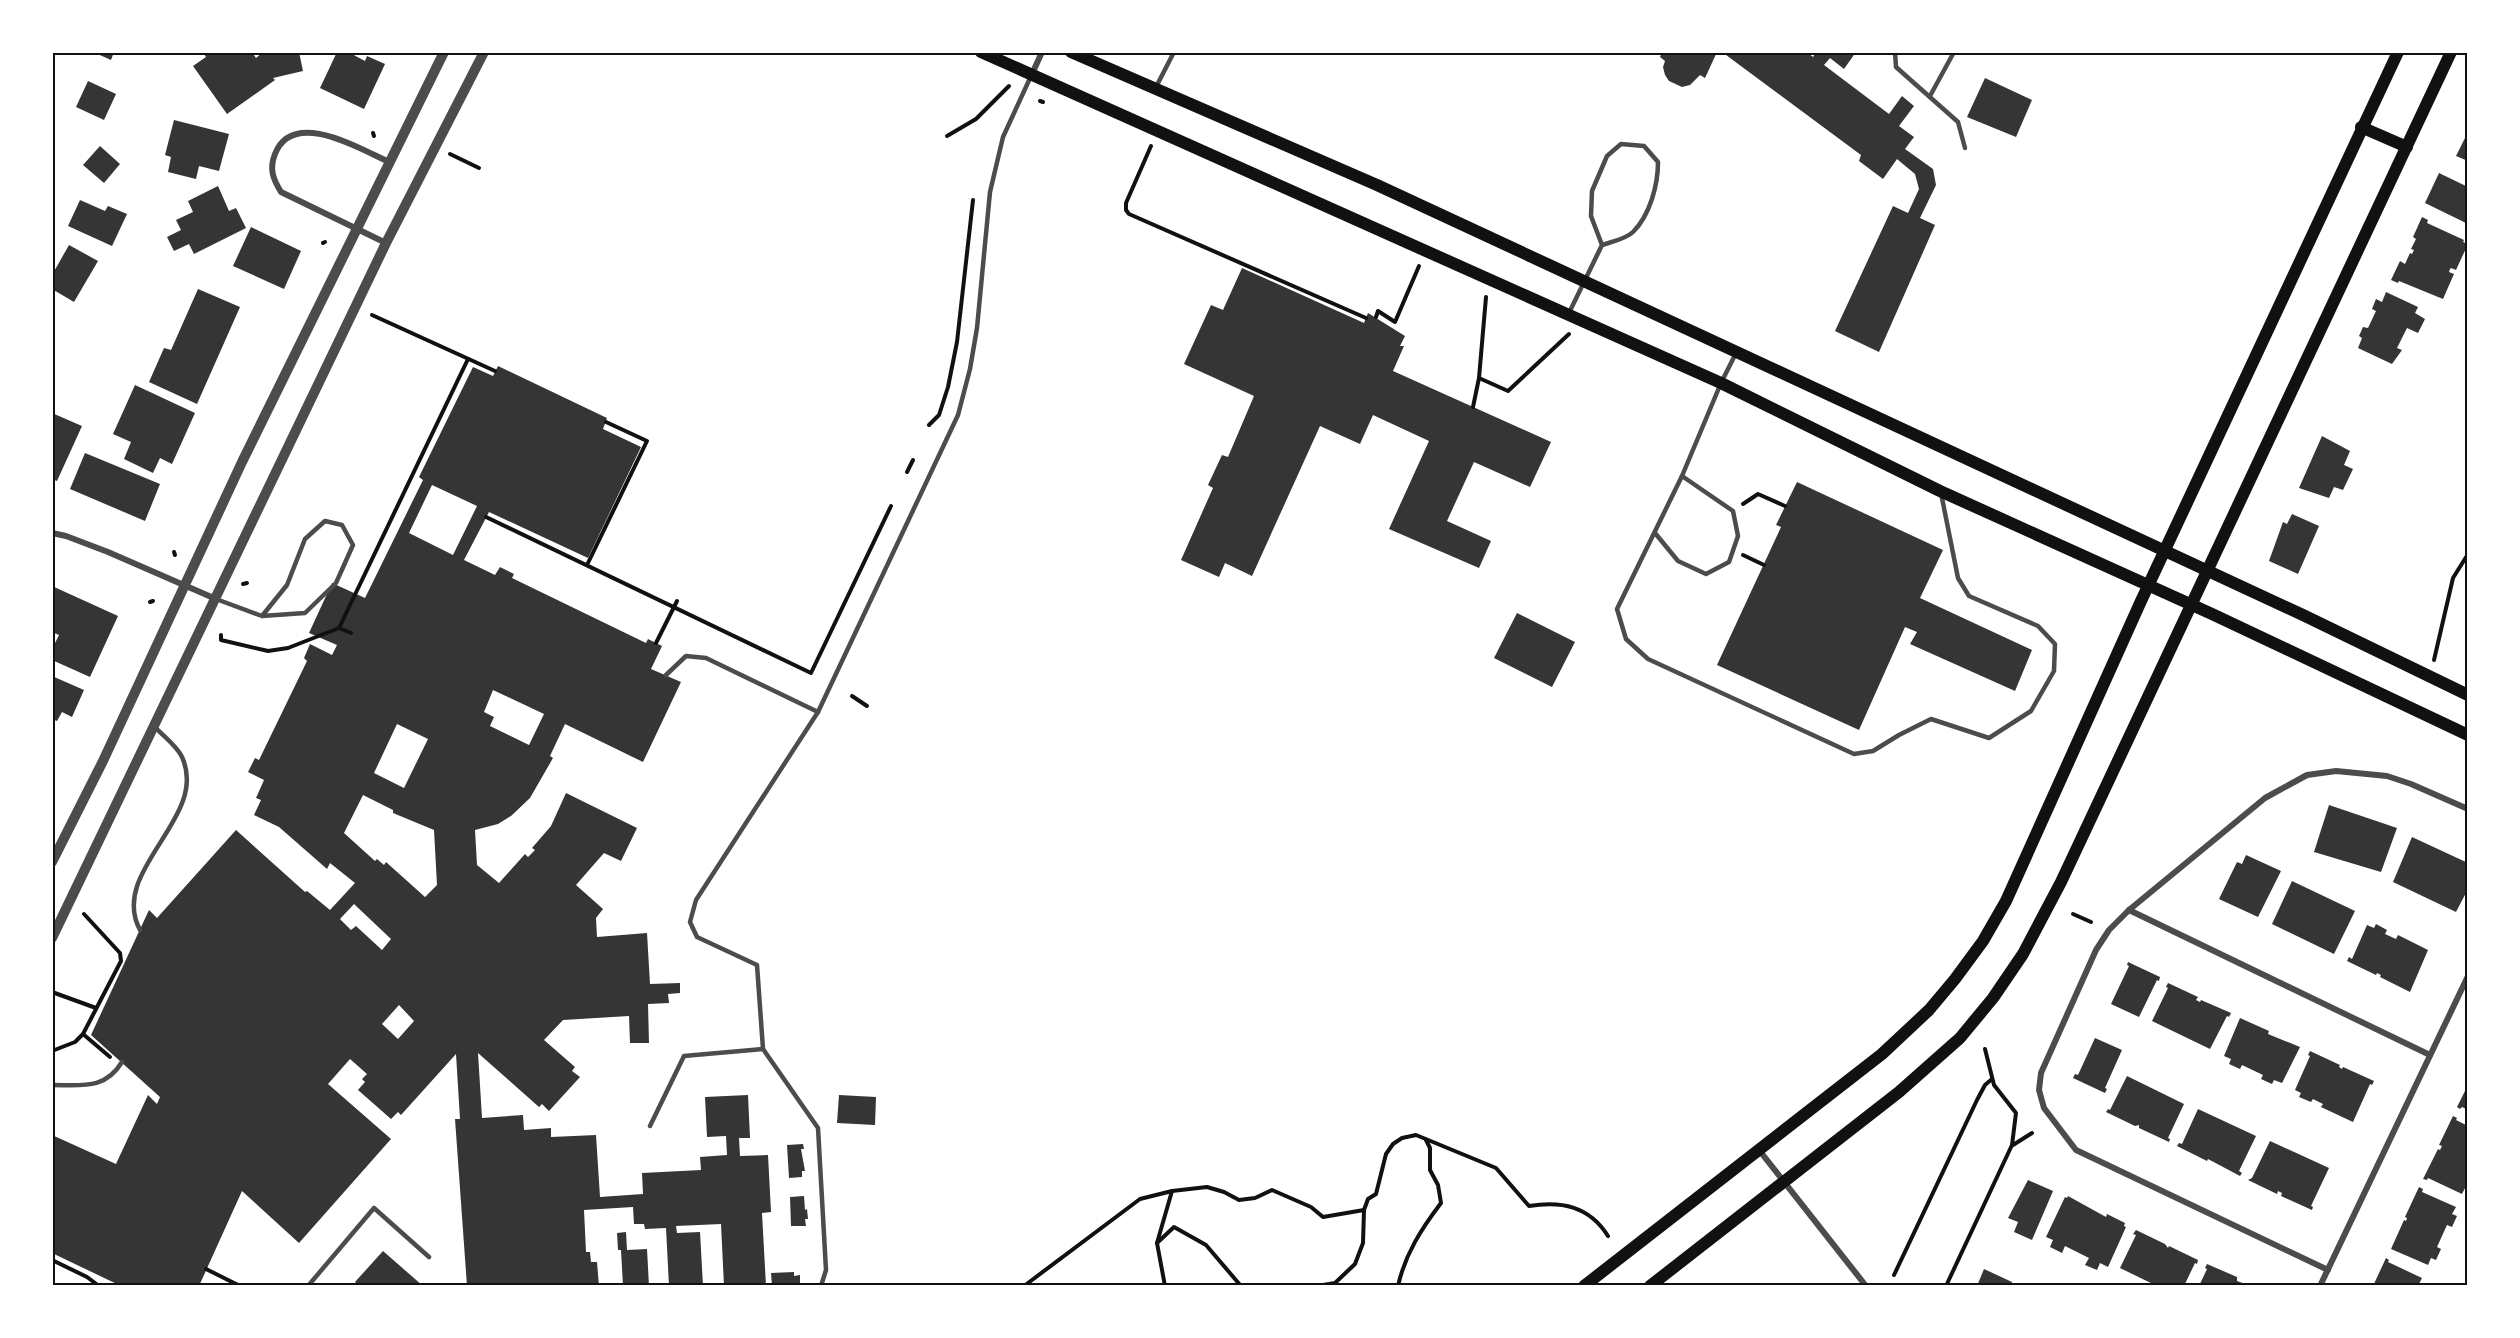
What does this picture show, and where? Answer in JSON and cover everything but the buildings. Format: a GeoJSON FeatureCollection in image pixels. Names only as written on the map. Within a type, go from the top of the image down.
{"type":"FeatureCollection","features":[{"type":"Feature","properties":{"kind":"main road"},"geometry":{"type":"LineString","coordinates":[[981,52],[1721,384],[1940,491],[2191,605],[2468,735]]}},
{"type":"Feature","properties":{"kind":"main road"},"geometry":{"type":"LineString","coordinates":[[1071,52],[1377,185],[2468,695]]}},
{"type":"Feature","properties":{"kind":"main road"},"geometry":{"type":"LineString","coordinates":[[1584,1286],[1890,1047],[1929,1010],[1983,941],[2006,901],[2148,586],[2398,52]]}},
{"type":"Feature","properties":{"kind":"main road"},"geometry":{"type":"LineString","coordinates":[[1650,1286],[1899,1092],[1960,1038],[1999,989],[2023,954],[2061,882],[2451,52]]}},
{"type":"Feature","properties":{"kind":"main road"},"geometry":{"type":"LineString","coordinates":[[2361,128],[2407,147]]}},
{"type":"Feature","properties":{"kind":"street"},"geometry":{"type":"LineString","coordinates":[[52,862],[186,586],[247,452],[444,52]]}},
{"type":"Feature","properties":{"kind":"street"},"geometry":{"type":"LineString","coordinates":[[52,938],[386,243],[484,52]]}},
{"type":"Feature","properties":{"kind":"street"},"geometry":{"type":"LineString","coordinates":[[1032,74],[1042,52]]}},
{"type":"Feature","properties":{"kind":"street"},"geometry":{"type":"LineString","coordinates":[[386,243],[281,192],[273,179],[271,166],[280,143],[293,134],[309,132],[336,138],[389,162]]}},
{"type":"Feature","properties":{"kind":"street"},"geometry":{"type":"LineString","coordinates":[[52,533],[98,548],[216,599]]}},
{"type":"Feature","properties":{"kind":"street"},"geometry":{"type":"LineString","coordinates":[[2328,1270],[2086,1155],[2069,1142],[2044,1108],[2039,1090],[2045,1064],[2096,950],[2109,930],[2129,910],[2265,798],[2307,775],[2336,771],[2387,776],[2468,809]]}},
{"type":"Feature","properties":{"kind":"street"},"geometry":{"type":"LineString","coordinates":[[2129,910],[2430,1055]]}},
{"type":"Feature","properties":{"kind":"street"},"geometry":{"type":"LineString","coordinates":[[2320,1286],[2468,976]]}},
{"type":"Feature","properties":{"kind":"street"},"geometry":{"type":"LineString","coordinates":[[1758,1150],[1866,1286]]}},
{"type":"Feature","properties":{"kind":"lane"},"geometry":{"type":"LineString","coordinates":[[1155,90],[1174,52]]}},
{"type":"Feature","properties":{"kind":"lane"},"geometry":{"type":"LineString","coordinates":[[1895,52],[1896,67],[1958,122],[1965,148]]}},
{"type":"Feature","properties":{"kind":"lane"},"geometry":{"type":"LineString","coordinates":[[1930,96],[1954,52]]}},
{"type":"Feature","properties":{"kind":"lane"},"geometry":{"type":"LineString","coordinates":[[821,1286],[826,1270],[818,1128],[763,1049],[757,964],[697,937],[690,922],[696,900],[818,712],[958,415],[970,369],[976,328],[990,192],[1003,137],[1032,74]]}},
{"type":"Feature","properties":{"kind":"lane"},"geometry":{"type":"LineString","coordinates":[[1568,316],[1602,245],[1632,234],[1643,218],[1658,180],[1658,162],[1644,146],[1621,144],[1607,156],[1592,191],[1591,216],[1602,245]]}},
{"type":"Feature","properties":{"kind":"lane"},"geometry":{"type":"LineString","coordinates":[[1737,352],[1682,476],[1617,609],[1626,639],[1648,659],[1854,754],[1873,752],[1899,735],[1931,719],[1989,738],[2031,711],[2054,671],[2055,644],[2038,626],[1969,596],[1958,578],[1940,491]]}},
{"type":"Feature","properties":{"kind":"lane"},"geometry":{"type":"LineString","coordinates":[[1654,533],[1678,561],[1707,574],[1729,562],[1738,536],[1733,511],[1682,476]]}},
{"type":"Feature","properties":{"kind":"lane"},"geometry":{"type":"LineString","coordinates":[[216,599],[262,616],[306,613],[336,583],[353,545],[342,525],[325,521],[305,539],[287,585],[262,616]]}},
{"type":"Feature","properties":{"kind":"lane"},"geometry":{"type":"LineString","coordinates":[[666,675],[686,656],[706,658],[818,712]]}},
{"type":"Feature","properties":{"kind":"lane"},"geometry":{"type":"LineString","coordinates":[[140,930],[133,918],[132,902],[139,882],[185,799],[188,774],[182,755],[154,727]]}},
{"type":"Feature","properties":{"kind":"lane"},"geometry":{"type":"LineString","coordinates":[[650,1126],[684,1056],[763,1049]]}},
{"type":"Feature","properties":{"kind":"lane"},"geometry":{"type":"LineString","coordinates":[[52,1085],[105,1082],[121,1064]]}},
{"type":"Feature","properties":{"kind":"lane"},"geometry":{"type":"LineString","coordinates":[[310,1285],[374,1209],[429,1257]]}},
{"type":"Feature","properties":{"kind":"path"},"geometry":{"type":"LineString","coordinates":[[947,135],[976,119],[1009,86]]}},
{"type":"Feature","properties":{"kind":"path"},"geometry":{"type":"LineString","coordinates":[[1151,145],[1126,203],[1126,210],[1129,214],[1366,318]]}},
{"type":"Feature","properties":{"kind":"path"},"geometry":{"type":"LineString","coordinates":[[449,154],[479,168]]}},
{"type":"Feature","properties":{"kind":"path"},"geometry":{"type":"LineString","coordinates":[[1376,317],[1378,311],[1395,322],[1419,266]]}},
{"type":"Feature","properties":{"kind":"path"},"geometry":{"type":"LineString","coordinates":[[1473,407],[1479,378],[1486,297]]}},
{"type":"Feature","properties":{"kind":"path"},"geometry":{"type":"LineString","coordinates":[[372,315],[495,371]]}},
{"type":"Feature","properties":{"kind":"path"},"geometry":{"type":"LineString","coordinates":[[1479,378],[1508,391],[1569,334]]}},
{"type":"Feature","properties":{"kind":"path"},"geometry":{"type":"LineString","coordinates":[[221,636],[221,640],[268,651],[304,642],[339,628],[468,358]]}},
{"type":"Feature","properties":{"kind":"path"},"geometry":{"type":"LineString","coordinates":[[587,566],[647,441],[606,422]]}},
{"type":"Feature","properties":{"kind":"path"},"geometry":{"type":"LineString","coordinates":[[907,472],[913,460]]}},
{"type":"Feature","properties":{"kind":"path"},"geometry":{"type":"LineString","coordinates":[[1758,494],[1785,506]]}},
{"type":"Feature","properties":{"kind":"path"},"geometry":{"type":"LineString","coordinates":[[486,517],[813,674],[891,506]]}},
{"type":"Feature","properties":{"kind":"path"},"geometry":{"type":"LineString","coordinates":[[2434,661],[2453,578],[2468,554]]}},
{"type":"Feature","properties":{"kind":"path"},"geometry":{"type":"LineString","coordinates":[[1751,559],[1764,565]]}},
{"type":"Feature","properties":{"kind":"path"},"geometry":{"type":"LineString","coordinates":[[656,643],[676,601]]}},
{"type":"Feature","properties":{"kind":"path"},"geometry":{"type":"LineString","coordinates":[[339,628],[351,633]]}},
{"type":"Feature","properties":{"kind":"path"},"geometry":{"type":"LineString","coordinates":[[852,696],[867,706]]}},
{"type":"Feature","properties":{"kind":"path"},"geometry":{"type":"LineString","coordinates":[[52,1051],[75,1042],[83,1034],[121,961],[120,953],[84,914]]}},
{"type":"Feature","properties":{"kind":"path"},"geometry":{"type":"LineString","coordinates":[[2073,914],[2091,922]]}},
{"type":"Feature","properties":{"kind":"path"},"geometry":{"type":"LineString","coordinates":[[52,993],[96,1008]]}},
{"type":"Feature","properties":{"kind":"path"},"geometry":{"type":"LineString","coordinates":[[83,1034],[121,1064]]}},
{"type":"Feature","properties":{"kind":"path"},"geometry":{"type":"LineString","coordinates":[[1946,1286],[2012,1145],[2016,1113],[1992,1079],[1985,1049]]}},
{"type":"Feature","properties":{"kind":"path"},"geometry":{"type":"LineString","coordinates":[[1894,1275],[1977,1100],[1985,1085],[1992,1079]]}},
{"type":"Feature","properties":{"kind":"path"},"geometry":{"type":"LineString","coordinates":[[2012,1145],[2032,1133]]}},
{"type":"Feature","properties":{"kind":"path"},"geometry":{"type":"LineString","coordinates":[[1317,1286],[1335,1283],[1354,1264],[1363,1243],[1364,1210],[1368,1199],[1376,1194],[1386,1154],[1401,1138],[1416,1135],[1496,1168],[1529,1206],[1555,1202],[1576,1208],[1601,1224],[1608,1236]]}},
{"type":"Feature","properties":{"kind":"path"},"geometry":{"type":"LineString","coordinates":[[1398,1286],[1402,1268],[1419,1231],[1441,1203],[1438,1185],[1430,1170],[1430,1148],[1426,1140]]}},
{"type":"Feature","properties":{"kind":"path"},"geometry":{"type":"LineString","coordinates":[[1024,1286],[1140,1199],[1172,1191],[1207,1187],[1239,1200],[1255,1198],[1272,1190],[1311,1207],[1323,1216],[1364,1210]]}},
{"type":"Feature","properties":{"kind":"path"},"geometry":{"type":"LineString","coordinates":[[1166,1286],[1157,1243],[1172,1191]]}},
{"type":"Feature","properties":{"kind":"path"},"geometry":{"type":"LineString","coordinates":[[1157,1243],[1174,1227],[1206,1245],[1241,1286]]}},
{"type":"Feature","properties":{"kind":"path"},"geometry":{"type":"LineString","coordinates":[[52,1260],[87,1277],[99,1286]]}},
{"type":"Feature","properties":{"kind":"path"},"geometry":{"type":"LineString","coordinates":[[206,1269],[240,1286]]}}]}
